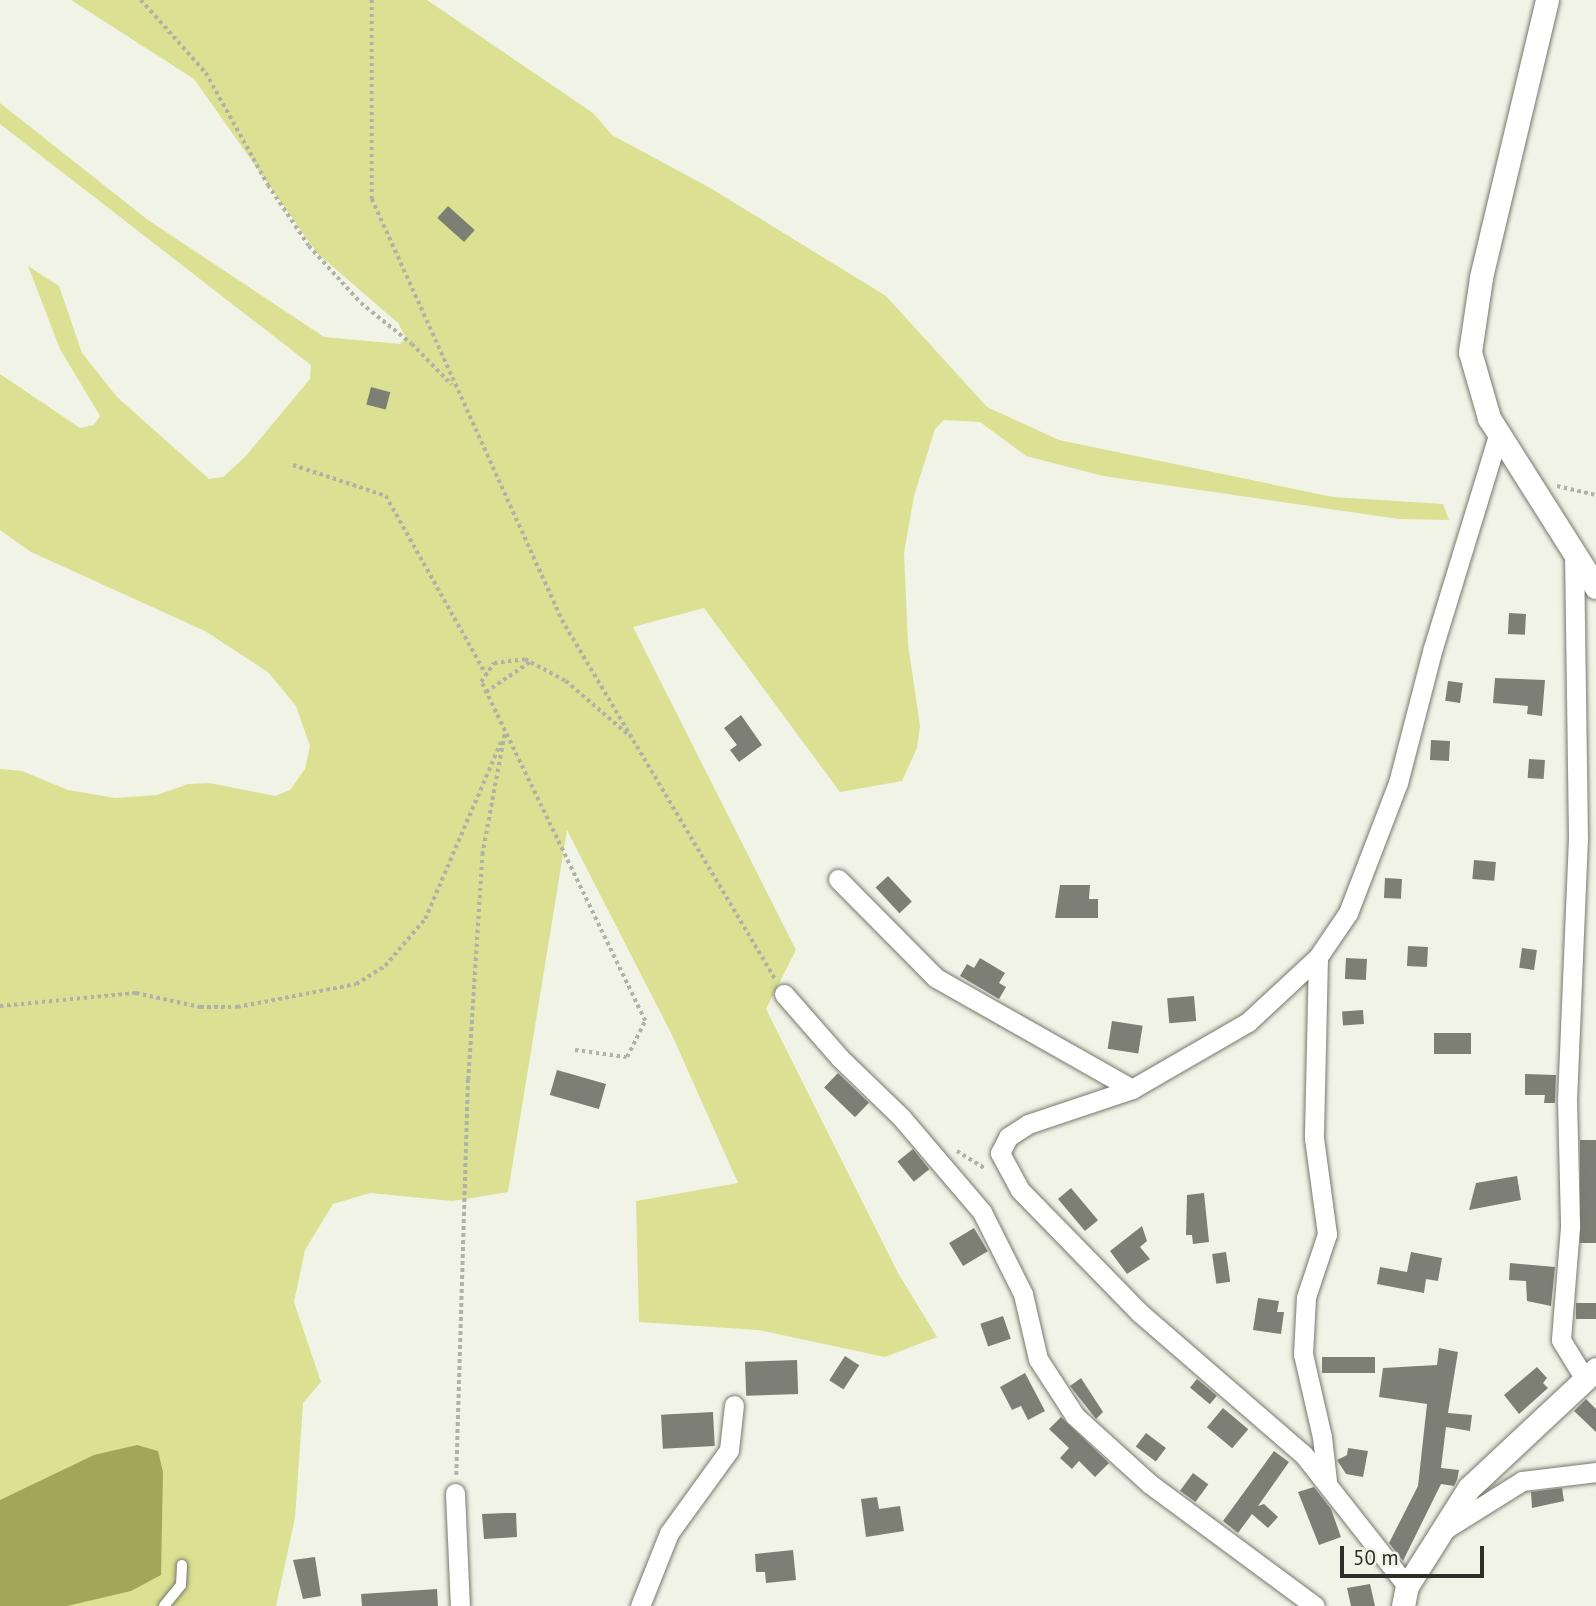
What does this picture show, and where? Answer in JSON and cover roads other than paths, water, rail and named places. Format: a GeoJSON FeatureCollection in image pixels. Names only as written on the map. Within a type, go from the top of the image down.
{"type":"FeatureCollection","features":[{"type":"Feature","properties":{"kind":"street"},"geometry":{"type":"LineString","coordinates":[[1547,0],[1470,340],[1477,387],[1498,435],[1596,587]]}},
{"type":"Feature","properties":{"kind":"street"},"geometry":{"type":"LineString","coordinates":[[1498,435],[1433,648],[1398,782],[1348,913],[1318,957],[1248,1022],[1132,1089],[1028,1124],[1007,1137],[1000,1153],[1020,1190],[1140,1313],[1304,1454],[1405,1596],[1469,1488],[1591,1374],[1561,1339],[1570,1227],[1567,1100],[1587,838],[1574,551]]}},
{"type":"Feature","properties":{"kind":"street"},"geometry":{"type":"LineString","coordinates":[[838,879],[936,978],[1132,1089]]}},
{"type":"Feature","properties":{"kind":"street"},"geometry":{"type":"LineString","coordinates":[[1318,957],[1314,1138],[1327,1234],[1306,1297],[1303,1354],[1322,1437],[1327,1483]]}},
{"type":"Feature","properties":{"kind":"street"},"geometry":{"type":"LineString","coordinates":[[785,994],[840,1058],[901,1117],[982,1212],[1023,1294],[1038,1359],[1075,1416],[1150,1484],[1315,1606]]}},
{"type":"Feature","properties":{"kind":"street"},"geometry":{"type":"LineString","coordinates":[[640,1606],[669,1533],[729,1450],[734,1405]]}},
{"type":"Feature","properties":{"kind":"street"},"geometry":{"type":"LineString","coordinates":[[1444,1530],[1522,1480],[1596,1472]]}},
{"type":"Feature","properties":{"kind":"street"},"geometry":{"type":"LineString","coordinates":[[455,1493],[460,1606]]}},
{"type":"Feature","properties":{"kind":"lane"},"geometry":{"type":"LineString","coordinates":[[164,1606],[181,1585],[182,1565]]}}]}
